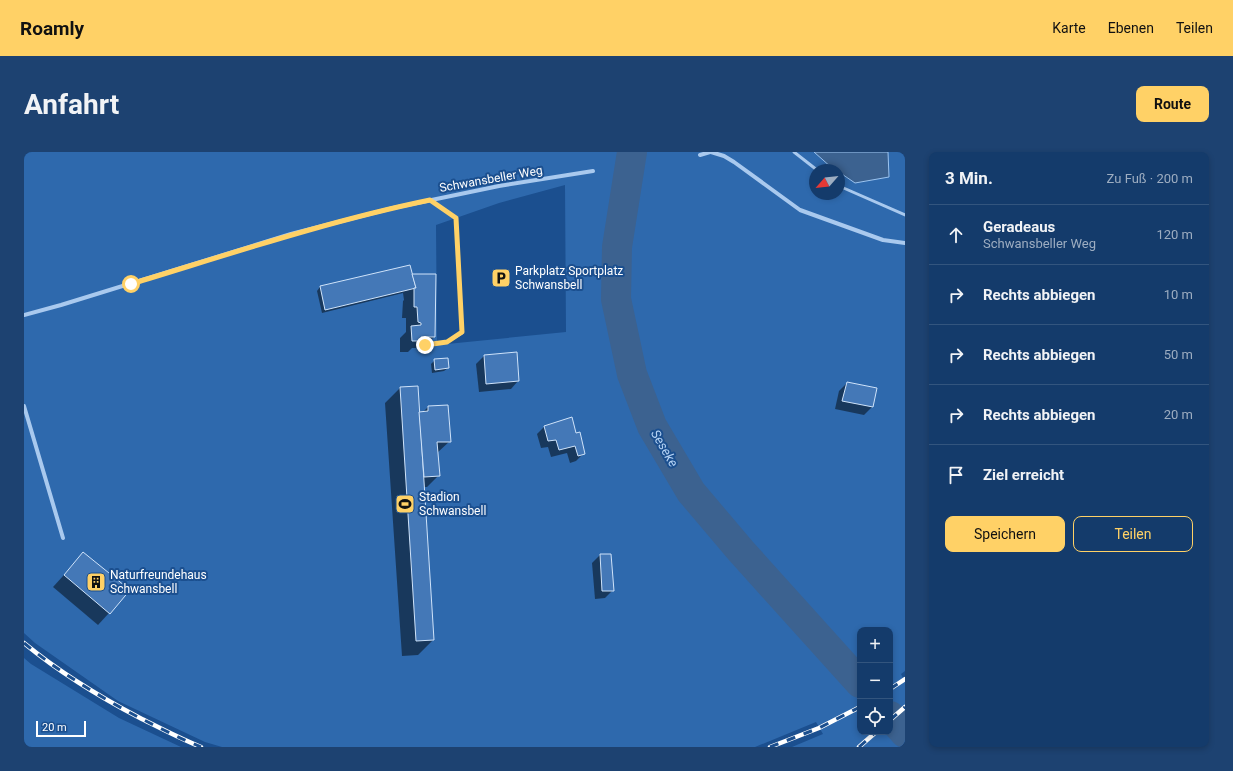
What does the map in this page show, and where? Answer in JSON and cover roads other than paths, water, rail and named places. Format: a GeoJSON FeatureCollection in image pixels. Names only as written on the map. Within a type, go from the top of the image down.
{"type":"FeatureCollection","features":[{"type":"Feature","properties":{"kind":"street"},"geometry":{"type":"LineString","coordinates":[[700,155],[711,152],[724,156],[800,210],[883,240],[905,243]]}},
{"type":"Feature","properties":{"kind":"street","name":"Schwansbeller Weg"},"geometry":{"type":"LineString","coordinates":[[24,315],[68,303],[291,234],[393,208],[499,186],[593,171]]}},
{"type":"Feature","properties":{"kind":"street"},"geometry":{"type":"LineString","coordinates":[[24,406],[63,538]]}},
{"type":"Feature","properties":{"kind":"lane"},"geometry":{"type":"LineString","coordinates":[[794,152],[809,164]]}},
{"type":"Feature","properties":{"kind":"lane"},"geometry":{"type":"LineString","coordinates":[[845,189],[905,215]]}},
{"type":"Feature","properties":{"kind":"lane"},"geometry":{"type":"LineString","coordinates":[[425,345],[447,342],[462,332],[456,218],[430,200]]}},
{"type":"Feature","properties":{"kind":"waterway","name":"Seseke"},"geometry":{"type":"LineString","coordinates":[[632,152],[617,247],[616,299],[632,374],[652,426],[691,492],[741,551],[857,680]]}},
{"type":"Feature","properties":{"kind":"waterway","name":"Seseke"},"geometry":{"type":"LineString","coordinates":[[893,719],[905,733]]}},
{"type":"Feature","properties":{"kind":"railway"},"geometry":{"type":"LineString","coordinates":[[24,643],[80,684],[110,702],[201,747]]}},
{"type":"Feature","properties":{"kind":"railway"},"geometry":{"type":"LineString","coordinates":[[893,687],[905,679]]}},
{"type":"Feature","properties":{"kind":"railway"},"geometry":{"type":"LineString","coordinates":[[893,717],[905,707]]}},
{"type":"Feature","properties":{"kind":"railway"},"geometry":{"type":"LineString","coordinates":[[770,747],[819,728],[857,709]]}},
{"type":"Feature","properties":{"kind":"railway"},"geometry":{"type":"LineString","coordinates":[[859,747],[873,735]]}},
{"type":"Feature","properties":{"kind":"place","name":"Parkplatz Sportplatz Schwansbell"},"geometry":{"type":"Point","coordinates":[501,278]}},
{"type":"Feature","properties":{"kind":"place","name":"Stadion Schwansbell"},"geometry":{"type":"Point","coordinates":[405,504]}},
{"type":"Feature","properties":{"kind":"place","name":"Naturfreundehaus Schwansbell"},"geometry":{"type":"Point","coordinates":[96,582]}}]}
